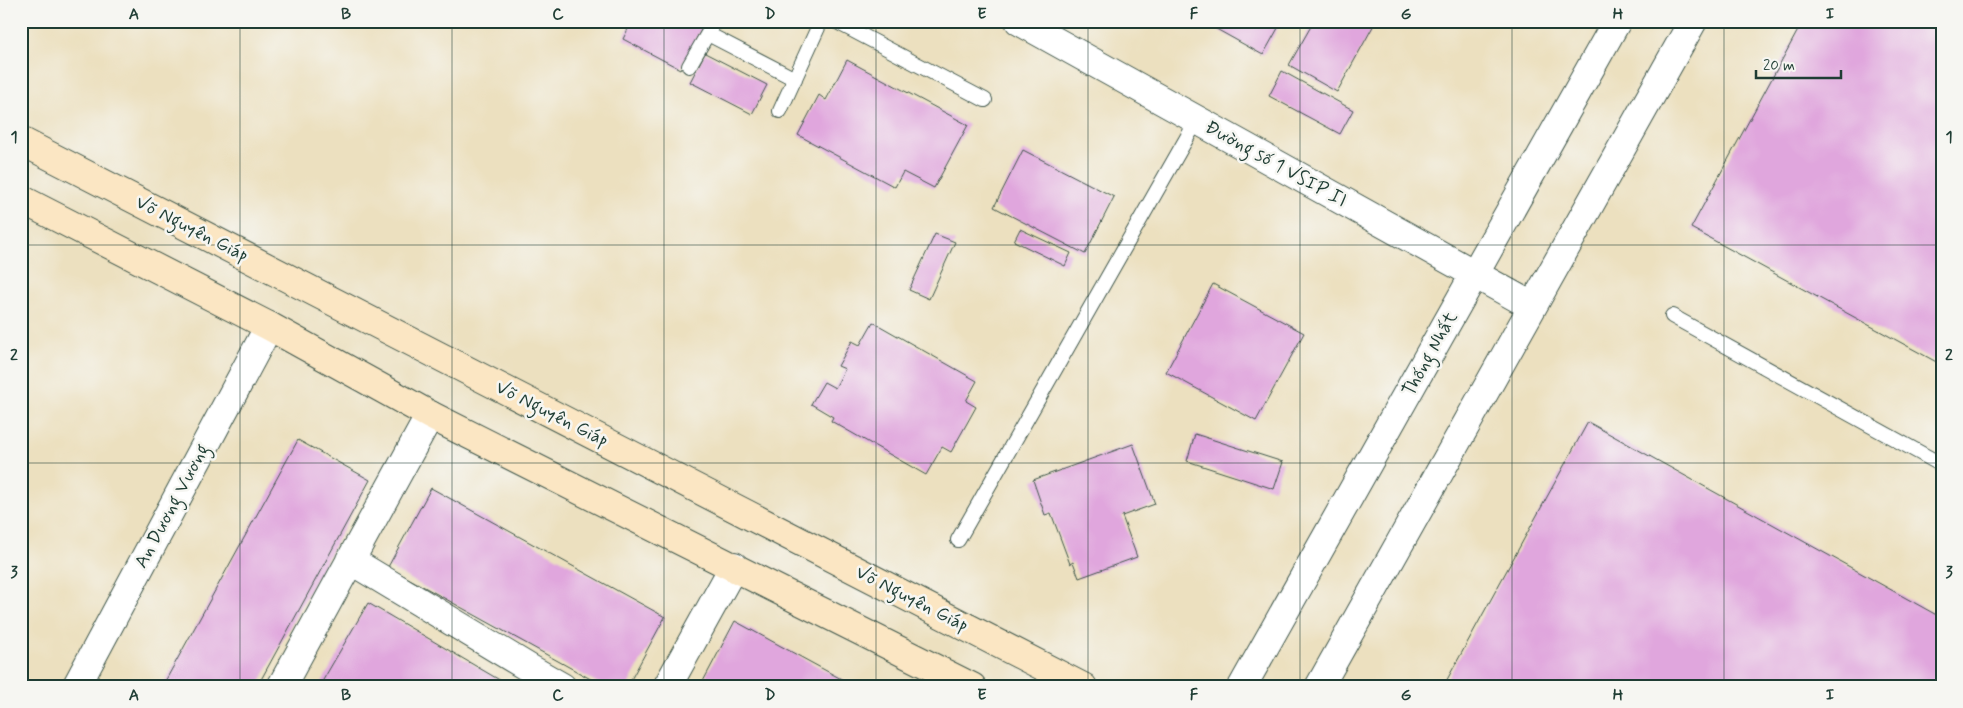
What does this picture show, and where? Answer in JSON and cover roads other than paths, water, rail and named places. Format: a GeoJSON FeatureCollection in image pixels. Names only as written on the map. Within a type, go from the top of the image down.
{"type":"FeatureCollection","features":[{"type":"Feature","properties":{"kind":"main road","name":"Võ Nguyên Giáp"},"geometry":{"type":"LineString","coordinates":[[21,141],[1083,687]]}},
{"type":"Feature","properties":{"kind":"main road"},"geometry":{"type":"LineString","coordinates":[[21,199],[269,326],[430,415],[972,687]]}},
{"type":"Feature","properties":{"kind":"street","name":"Đường số 1 VSIP II"},"geometry":{"type":"LineString","coordinates":[[1019,21],[1532,306]]}},
{"type":"Feature","properties":{"kind":"street","name":"Thống Nhất"},"geometry":{"type":"LineString","coordinates":[[1242,687],[1618,21]]}},
{"type":"Feature","properties":{"kind":"street"},"geometry":{"type":"LineString","coordinates":[[1320,687],[1693,21]]}},
{"type":"Feature","properties":{"kind":"street","name":"An Dương Vương"},"geometry":{"type":"LineString","coordinates":[[76,687],[269,326]]}},
{"type":"Feature","properties":{"kind":"street"},"geometry":{"type":"LineString","coordinates":[[288,684],[350,560],[430,415]]}},
{"type":"Feature","properties":{"kind":"street"},"geometry":{"type":"LineString","coordinates":[[350,560],[524,677],[562,687]]}},
{"type":"Feature","properties":{"kind":"street"},"geometry":{"type":"LineString","coordinates":[[667,687],[734,566]]}},
{"type":"Feature","properties":{"kind":"lane"},"geometry":{"type":"LineString","coordinates":[[689,66],[715,21]]}},
{"type":"Feature","properties":{"kind":"lane"},"geometry":{"type":"LineString","coordinates":[[780,111],[821,21]]}},
{"type":"Feature","properties":{"kind":"lane"},"geometry":{"type":"LineString","coordinates":[[835,21],[986,100]]}},
{"type":"Feature","properties":{"kind":"lane"},"geometry":{"type":"LineString","coordinates":[[708,34],[795,79]]}},
{"type":"Feature","properties":{"kind":"lane"},"geometry":{"type":"LineString","coordinates":[[958,540],[1197,120]]}},
{"type":"Feature","properties":{"kind":"lane"},"geometry":{"type":"LineString","coordinates":[[1672,316],[1942,465]]}}]}
